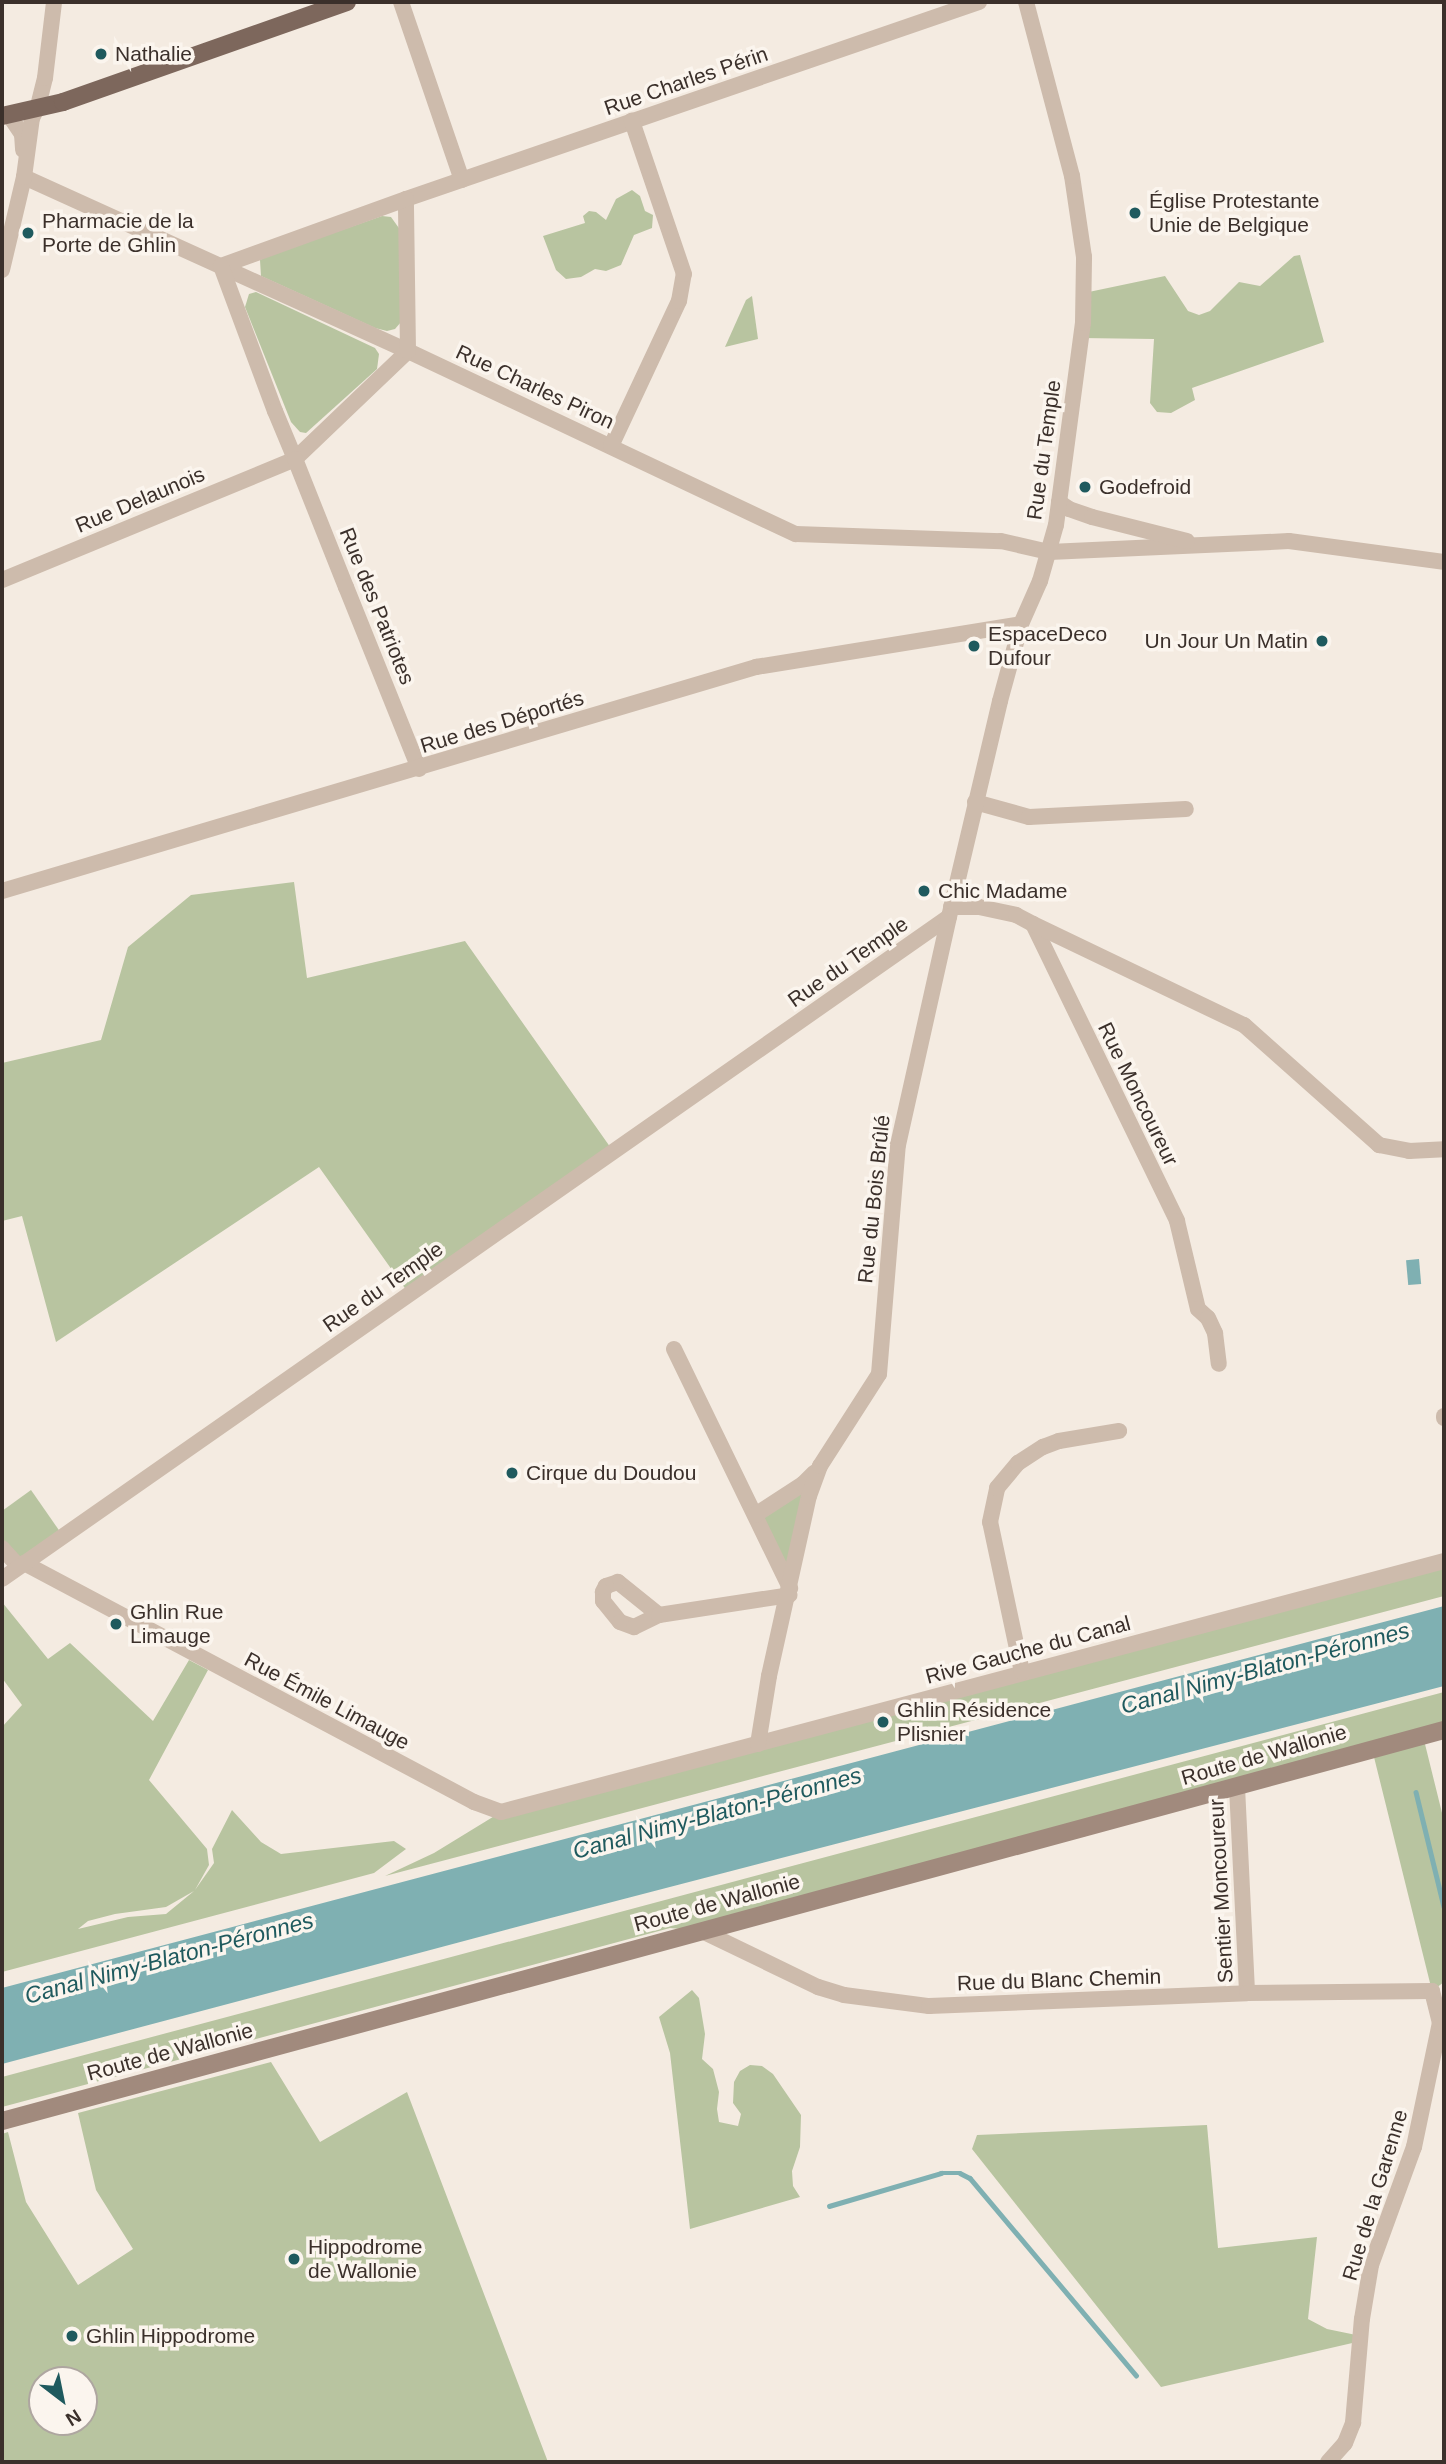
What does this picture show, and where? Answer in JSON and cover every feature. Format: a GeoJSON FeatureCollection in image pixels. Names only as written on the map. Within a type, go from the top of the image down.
{"type":"FeatureCollection","features":[{"type":"Feature","properties":{"kind":"main road"},"geometry":{"type":"LineString","coordinates":[[6,115],[63,102],[346,2]]}},
{"type":"Feature","properties":{"kind":"main road","name":"Route de Wallonie"},"geometry":{"type":"LineString","coordinates":[[2,2121],[1444,1730]]}},
{"type":"Feature","properties":{"kind":"street"},"geometry":{"type":"LineString","coordinates":[[2,270],[24,177],[32,118],[38,107],[46,75],[54,2]]}},
{"type":"Feature","properties":{"kind":"street"},"geometry":{"type":"LineString","coordinates":[[401,2],[462,180]]}},
{"type":"Feature","properties":{"kind":"street","name":"Rue Charles Périn"},"geometry":{"type":"LineString","coordinates":[[221,266],[406,199],[979,2]]}},
{"type":"Feature","properties":{"kind":"street","name":"Rue du Temple"},"geometry":{"type":"LineString","coordinates":[[2,1579],[950,912],[1021,624],[1049,552],[1059,502],[1083,323],[1084,257],[1072,176],[1026,2]]}},
{"type":"Feature","properties":{"kind":"street"},"geometry":{"type":"LineString","coordinates":[[6,115],[22,134],[24,177]]}},
{"type":"Feature","properties":{"kind":"street"},"geometry":{"type":"LineString","coordinates":[[611,446],[679,301],[684,274],[632,121]]}},
{"type":"Feature","properties":{"kind":"street","name":"Rue Charles Piron"},"geometry":{"type":"LineString","coordinates":[[24,177],[408,351],[796,534],[1001,541],[1049,552],[1289,541],[1444,562]]}},
{"type":"Feature","properties":{"kind":"street"},"geometry":{"type":"LineString","coordinates":[[295,459],[408,351],[406,199]]}},
{"type":"Feature","properties":{"kind":"street","name":"Rue des Patriotes"},"geometry":{"type":"LineString","coordinates":[[221,266],[419,769]]}},
{"type":"Feature","properties":{"kind":"street","name":"Rue Delaunois"},"geometry":{"type":"LineString","coordinates":[[2,580],[295,459]]}},
{"type":"Feature","properties":{"kind":"street"},"geometry":{"type":"LineString","coordinates":[[1059,502],[1069,509],[1092,517],[1203,545]]}},
{"type":"Feature","properties":{"kind":"street","name":"Rue des Déportés"},"geometry":{"type":"LineString","coordinates":[[2,891],[756,667],[1021,624]]}},
{"type":"Feature","properties":{"kind":"street"},"geometry":{"type":"LineString","coordinates":[[975,802],[1029,817],[1186,809]]}},
{"type":"Feature","properties":{"kind":"street"},"geometry":{"type":"LineString","coordinates":[[950,912],[979,907],[1016,915],[1244,1025],[1379,1145],[1409,1151],[1444,1149]]}},
{"type":"Feature","properties":{"kind":"street","name":"Rue du Bois Brûlé"},"geometry":{"type":"LineString","coordinates":[[820,1465],[879,1374],[899,1133],[950,912]]}},
{"type":"Feature","properties":{"kind":"street","name":"Rue Moncoureur"},"geometry":{"type":"LineString","coordinates":[[1033,924],[1177,1221],[1198,1310],[1208,1318],[1215,1333],[1219,1364]]}},
{"type":"Feature","properties":{"kind":"street"},"geometry":{"type":"LineString","coordinates":[[674,1349],[755,1515],[789,1592]]}},
{"type":"Feature","properties":{"kind":"street"},"geometry":{"type":"LineString","coordinates":[[1022,1672],[990,1522],[997,1488],[1018,1463],[1043,1447],[1059,1441],[1119,1431]]}},
{"type":"Feature","properties":{"kind":"street"},"geometry":{"type":"LineString","coordinates":[[755,1515],[803,1484],[820,1465]]}},
{"type":"Feature","properties":{"kind":"street"},"geometry":{"type":"LineString","coordinates":[[758,1744],[769,1676],[809,1496],[820,1465]]}},
{"type":"Feature","properties":{"kind":"street","name":"Rue Émile Limauge"},"geometry":{"type":"LineString","coordinates":[[2,1548],[22,1565],[474,1802],[501,1812]]}},
{"type":"Feature","properties":{"kind":"street","name":"Rive Gauche du Canal"},"geometry":{"type":"LineString","coordinates":[[501,1812],[1444,1561]]}},
{"type":"Feature","properties":{"kind":"street"},"geometry":{"type":"LineString","coordinates":[[659,1615],[789,1592]]}},
{"type":"Feature","properties":{"kind":"street","name":"Sentier Moncoureur"},"geometry":{"type":"LineString","coordinates":[[1237,1787],[1247,1993]]}},
{"type":"Feature","properties":{"kind":"street","name":"Rue du Blanc Chemin"},"geometry":{"type":"LineString","coordinates":[[702,1931],[818,1987],[884,2002],[929,2006],[1438,1987]]}},
{"type":"Feature","properties":{"kind":"street","name":"Rue de la Garenne"},"geometry":{"type":"LineString","coordinates":[[1328,2462],[1345,2444],[1353,2424],[1362,2319],[1371,2265],[1414,2147],[1437,2044],[1440,2023],[1438,1987]]}},
{"type":"Feature","properties":{"kind":"green space"},"geometry":{"type":"Polygon","coordinates":[[[632,190],[640,196],[645,211],[653,215],[652,228],[634,235],[621,265],[606,271],[595,269],[581,277],[566,279],[556,270],[543,236],[585,223],[583,216],[589,211],[596,212],[606,220],[616,199],[632,190]]]}},
{"type":"Feature","properties":{"kind":"green space"},"geometry":{"type":"Polygon","coordinates":[[[382,216],[391,217],[401,231],[401,322],[395,329],[387,331],[375,328],[261,276],[260,260],[267,256],[382,216]]]}},
{"type":"Feature","properties":{"kind":"green space"},"geometry":{"type":"Polygon","coordinates":[[[1300,255],[1324,342],[1192,388],[1195,400],[1171,413],[1157,412],[1150,403],[1154,339],[1081,338],[1084,293],[1165,276],[1188,311],[1199,315],[1210,311],[1239,282],[1260,286],[1294,256],[1300,255]]]}},
{"type":"Feature","properties":{"kind":"green space"},"geometry":{"type":"Polygon","coordinates":[[[256,292],[375,348],[379,354],[377,369],[306,433],[300,432],[291,422],[245,307],[249,294],[256,292]]]}},
{"type":"Feature","properties":{"kind":"green space"},"geometry":{"type":"Polygon","coordinates":[[[752,296],[758,339],[725,347],[746,300],[752,296]]]}},
{"type":"Feature","properties":{"kind":"green space"},"geometry":{"type":"Polygon","coordinates":[[[294,882],[307,978],[465,941],[613,1151],[409,1294],[319,1167],[56,1342],[22,1216],[2,1221],[2,1063],[101,1040],[128,947],[191,895],[294,882]]]}},
{"type":"Feature","properties":{"kind":"green space"},"geometry":{"type":"Polygon","coordinates":[[[797,1488],[809,1496],[793,1573],[755,1515],[797,1488]]]}},
{"type":"Feature","properties":{"kind":"green space"},"geometry":{"type":"Polygon","coordinates":[[[31,1490],[63,1536],[19,1567],[2,1548],[2,1511],[31,1490]]]}},
{"type":"Feature","properties":{"kind":"green space"},"geometry":{"type":"Polygon","coordinates":[[[1444,1561],[1444,1596],[385,1876],[434,1853],[501,1812],[1444,1561]]]}},
{"type":"Feature","properties":{"kind":"green space"},"geometry":{"type":"Polygon","coordinates":[[[2,1602],[48,1659],[70,1643],[153,1721],[189,1660],[208,1670],[149,1780],[207,1849],[209,1865],[195,1890],[214,1863],[212,1849],[232,1810],[261,1842],[281,1854],[394,1841],[406,1849],[374,1873],[2,1972],[2,1727],[22,1705],[2,1678],[2,1602]],[[194,1891],[166,1907],[115,1914],[88,1921],[78,1929],[128,1917],[166,1914],[194,1891]]]}},
{"type":"Feature","properties":{"kind":"green space"},"geometry":{"type":"Polygon","coordinates":[[[1444,1692],[1444,1730],[1423,1736],[1444,1821],[1444,1982],[1432,1991],[1372,1749],[702,1931],[670,1928],[2,2107],[2,2077],[1444,1692]]]}},
{"type":"Feature","properties":{"kind":"green space"},"geometry":{"type":"Polygon","coordinates":[[[692,1990],[699,1998],[705,2034],[702,2059],[713,2069],[719,2092],[719,2122],[738,2126],[741,2114],[733,2103],[734,2082],[740,2071],[750,2065],[762,2066],[773,2074],[801,2115],[800,2147],[792,2171],[793,2186],[800,2197],[690,2229],[670,2053],[659,2017],[692,1990]]]}},
{"type":"Feature","properties":{"kind":"green space","name":"Hippodrome de Wallonie"},"geometry":{"type":"Polygon","coordinates":[[[271,2062],[320,2142],[407,2092],[548,2462],[2,2462],[2,2134],[8,2132],[26,2202],[78,2285],[133,2249],[96,2190],[78,2113],[271,2062]]]}},
{"type":"Feature","properties":{"kind":"green space"},"geometry":{"type":"Polygon","coordinates":[[[1207,2125],[1218,2248],[1317,2237],[1308,2319],[1327,2329],[1361,2336],[1361,2341],[1161,2387],[972,2149],[977,2135],[1207,2125]]]}},
{"type":"Feature","properties":{"kind":"water"},"geometry":{"type":"Polygon","coordinates":[[[1419,1259],[1421,1284],[1408,1285],[1406,1260],[1419,1259]]]}},
{"type":"Feature","properties":{"kind":"water","name":"Canal Nimy-Blaton-Péronnes"},"geometry":{"type":"Polygon","coordinates":[[[1444,1606],[1444,1686],[543,1920],[2,2064],[2,1988],[1444,1606]]]}},
{"type":"Feature","properties":{"kind":"waterway"},"geometry":{"type":"LineString","coordinates":[[1416,1792],[1444,1907]]}},
{"type":"Feature","properties":{"kind":"waterway"},"geometry":{"type":"LineString","coordinates":[[829,2206],[941,2173],[960,2173],[970,2178],[1136,2375]]}},
{"type":"Feature","properties":{"kind":"place","name":"Nathalie"},"geometry":{"type":"Point","coordinates":[101,54]}},
{"type":"Feature","properties":{"kind":"place","name":"Église Protestante Unie de Belgique"},"geometry":{"type":"Point","coordinates":[1135,213]}},
{"type":"Feature","properties":{"kind":"place","name":"Pharmacie de la Porte de Ghlin"},"geometry":{"type":"Point","coordinates":[28,233]}},
{"type":"Feature","properties":{"kind":"place","name":"Godefroid"},"geometry":{"type":"Point","coordinates":[1085,487]}},
{"type":"Feature","properties":{"kind":"place","name":"Un Jour Un Matin"},"geometry":{"type":"Point","coordinates":[1322,641]}},
{"type":"Feature","properties":{"kind":"place","name":"EspaceDeco Dufour"},"geometry":{"type":"Point","coordinates":[974,646]}},
{"type":"Feature","properties":{"kind":"place","name":"Chic Madame"},"geometry":{"type":"Point","coordinates":[924,891]}},
{"type":"Feature","properties":{"kind":"place","name":"Cirque du Doudou"},"geometry":{"type":"Point","coordinates":[512,1473]}},
{"type":"Feature","properties":{"kind":"place","name":"Ghlin Rue Limauge"},"geometry":{"type":"Point","coordinates":[116,1624]}},
{"type":"Feature","properties":{"kind":"place","name":"Ghlin Résidence Plisnier"},"geometry":{"type":"Point","coordinates":[883,1722]}},
{"type":"Feature","properties":{"kind":"place","name":"Hippodrome de Wallonie"},"geometry":{"type":"Point","coordinates":[294,2259]}},
{"type":"Feature","properties":{"kind":"place","name":"Ghlin Hippodrome"},"geometry":{"type":"Point","coordinates":[72,2336]}}]}
